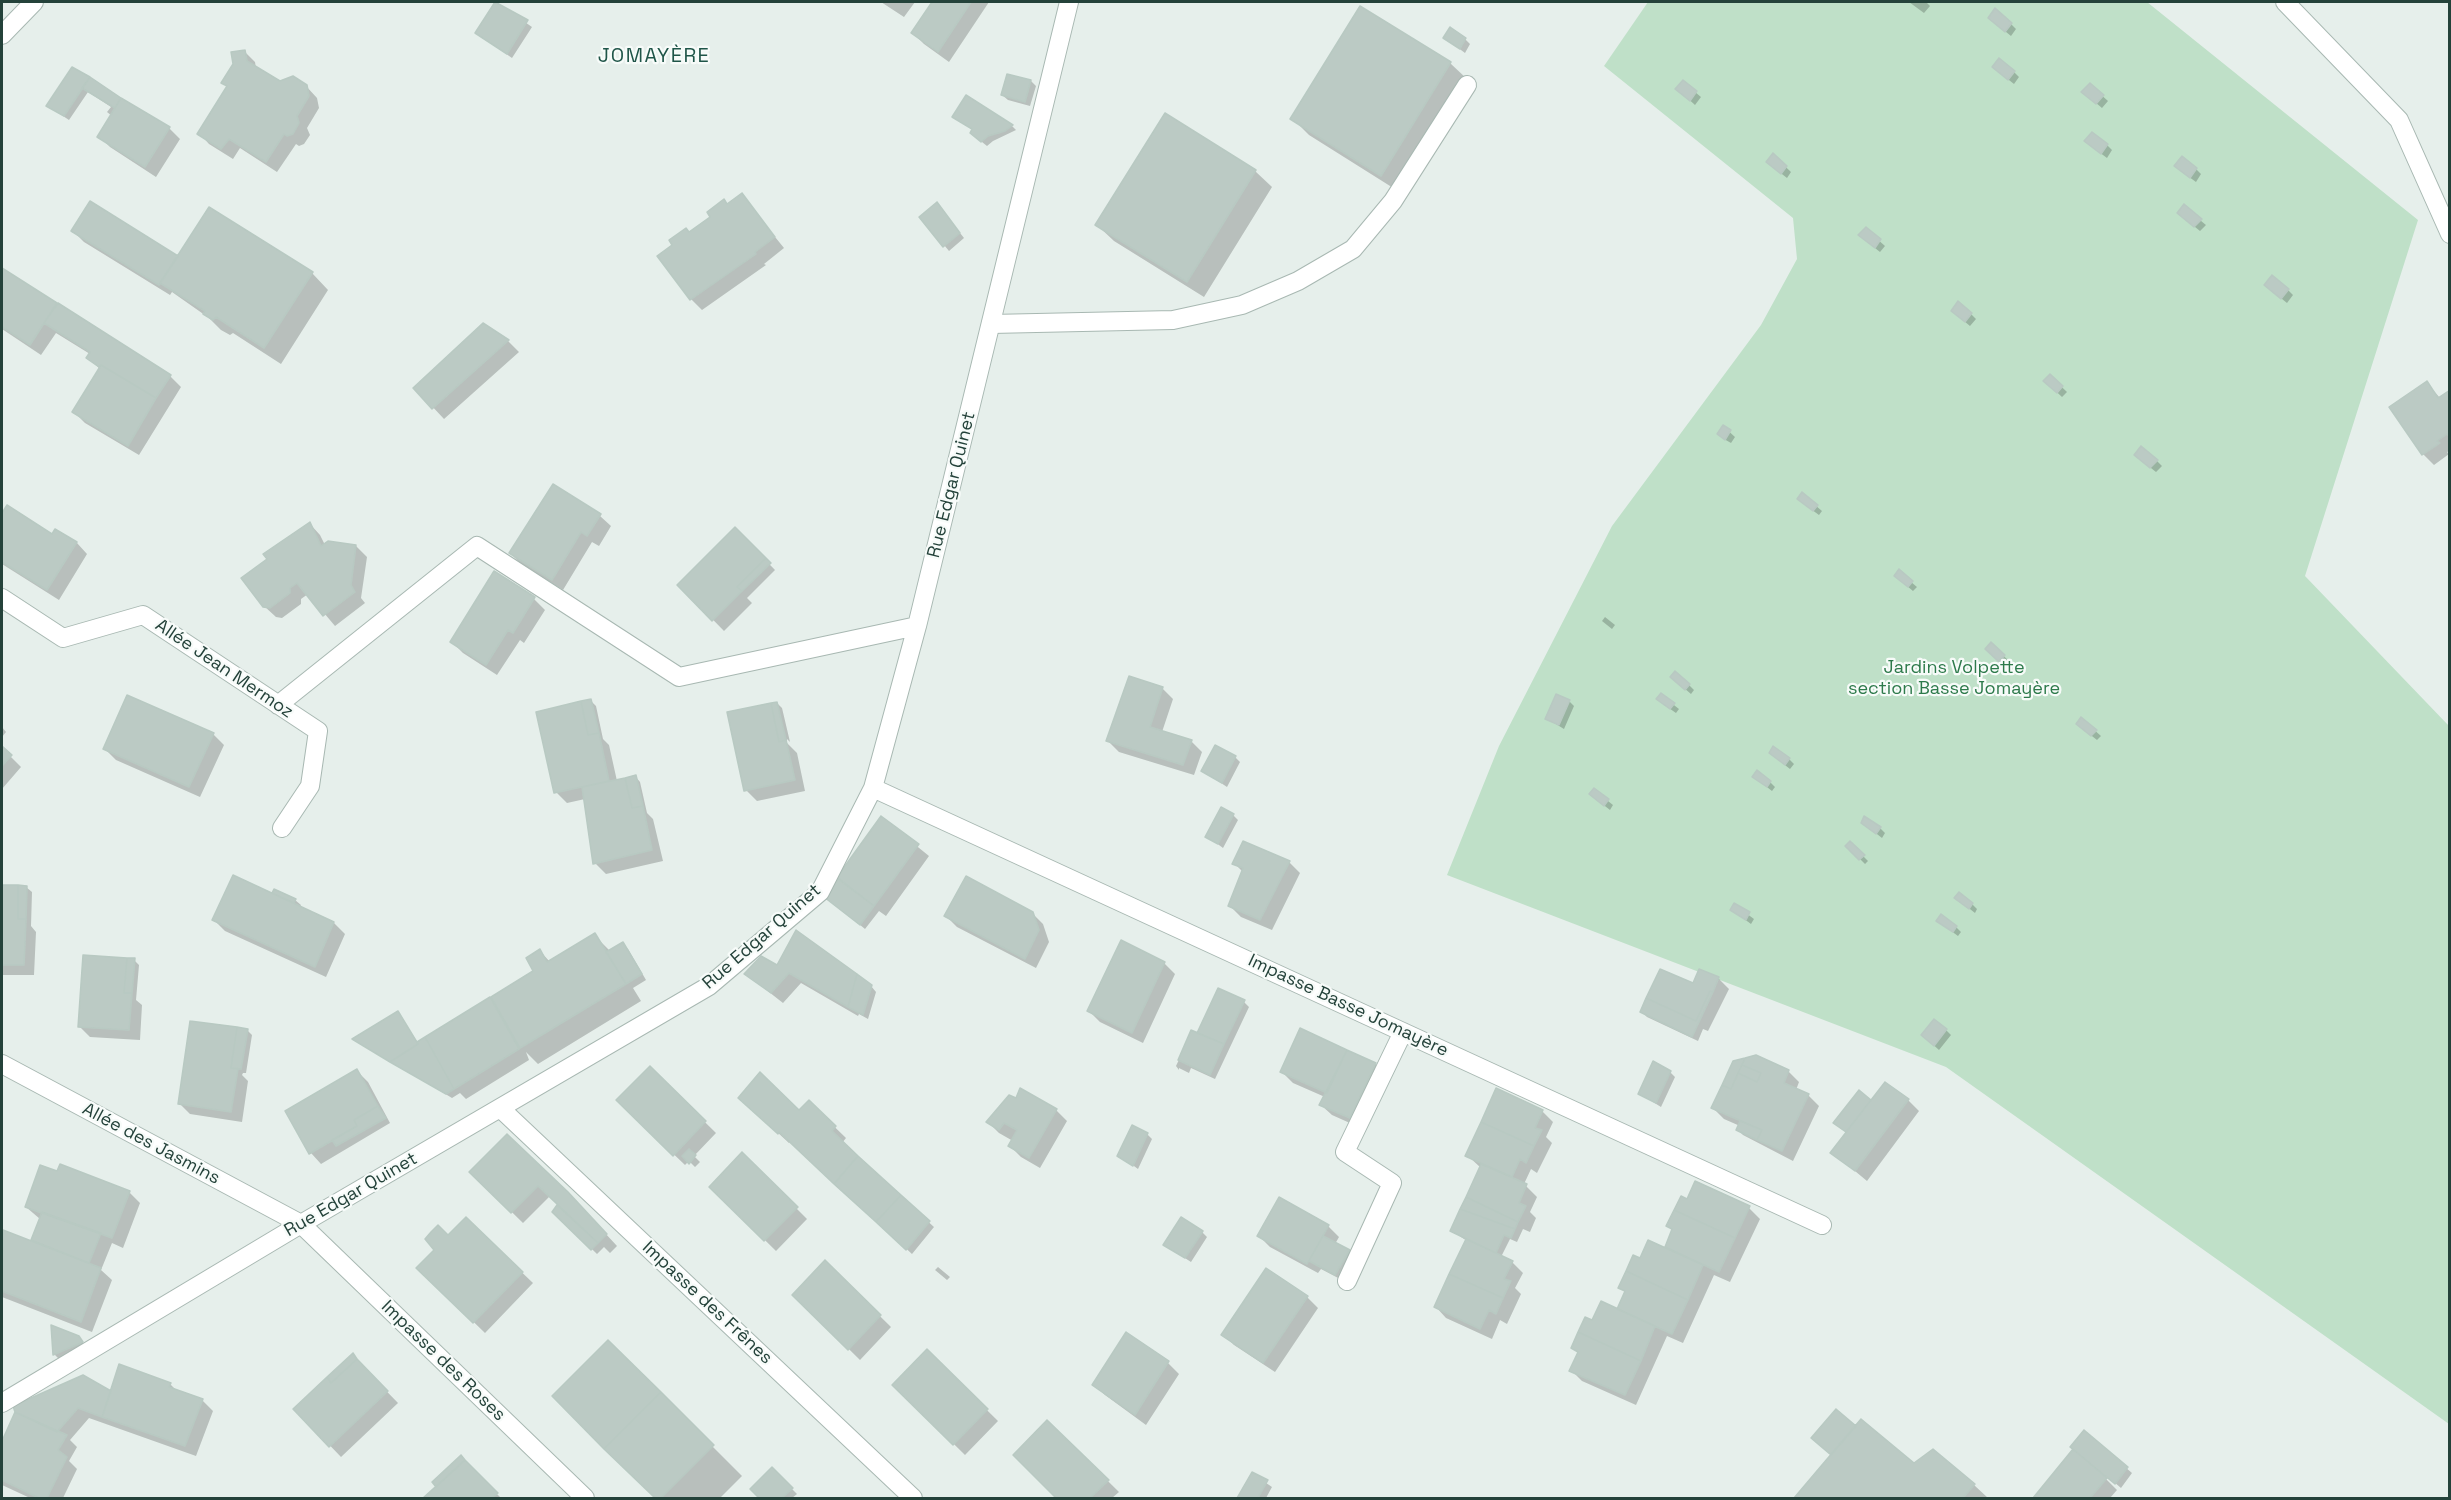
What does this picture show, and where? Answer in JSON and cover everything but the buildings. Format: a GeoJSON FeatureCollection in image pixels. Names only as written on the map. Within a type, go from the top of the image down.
{"type":"FeatureCollection","features":[{"type":"Feature","properties":{"kind":"street"},"geometry":{"type":"LineString","coordinates":[[2,35],[34,2]]}},
{"type":"Feature","properties":{"kind":"street","name":"Rue Edgar Quinet"},"geometry":{"type":"LineString","coordinates":[[2,1403],[301,1224],[709,986],[820,892],[873,788],[917,626],[1069,2]]}},
{"type":"Feature","properties":{"kind":"street"},"geometry":{"type":"LineString","coordinates":[[2285,2],[2399,120],[2450,234]]}},
{"type":"Feature","properties":{"kind":"street"},"geometry":{"type":"LineString","coordinates":[[991,324],[1173,321],[1242,305],[1298,281],[1353,249],[1393,201],[1467,85]]}},
{"type":"Feature","properties":{"kind":"street"},"geometry":{"type":"LineString","coordinates":[[278,705],[477,546],[679,677],[917,626]]}},
{"type":"Feature","properties":{"kind":"street","name":"Allée Jean Mermoz"},"geometry":{"type":"LineString","coordinates":[[2,598],[63,638],[143,615],[318,731],[310,786],[282,828]]}},
{"type":"Feature","properties":{"kind":"street","name":"Impasse Basse Jomayère"},"geometry":{"type":"LineString","coordinates":[[873,788],[1822,1224]]}},
{"type":"Feature","properties":{"kind":"street"},"geometry":{"type":"LineString","coordinates":[[1347,1281],[1392,1184],[1345,1152],[1403,1032]]}},
{"type":"Feature","properties":{"kind":"street","name":"Allée des Jasmins"},"geometry":{"type":"LineString","coordinates":[[2,1064],[301,1224]]}},
{"type":"Feature","properties":{"kind":"street","name":"Impasse des Frênes"},"geometry":{"type":"LineString","coordinates":[[501,1108],[913,1498]]}},
{"type":"Feature","properties":{"kind":"street","name":"Impasse des Roses"},"geometry":{"type":"LineString","coordinates":[[301,1224],[585,1498]]}},
{"type":"Feature","properties":{"kind":"green space","name":"Jardins Volpette section Basse Jomayère"},"geometry":{"type":"Polygon","coordinates":[[[1648,2],[2147,2],[2418,220],[2305,576],[2449,726],[2449,1424],[1946,1067],[1447,875],[1499,746],[1612,526],[1761,325],[1797,259],[1793,218],[1604,66],[1648,2]]]}},
{"type":"Feature","properties":{"kind":"district","name":"JOMAYÈRE"},"geometry":{"type":"Point","coordinates":[654,57]}}]}
